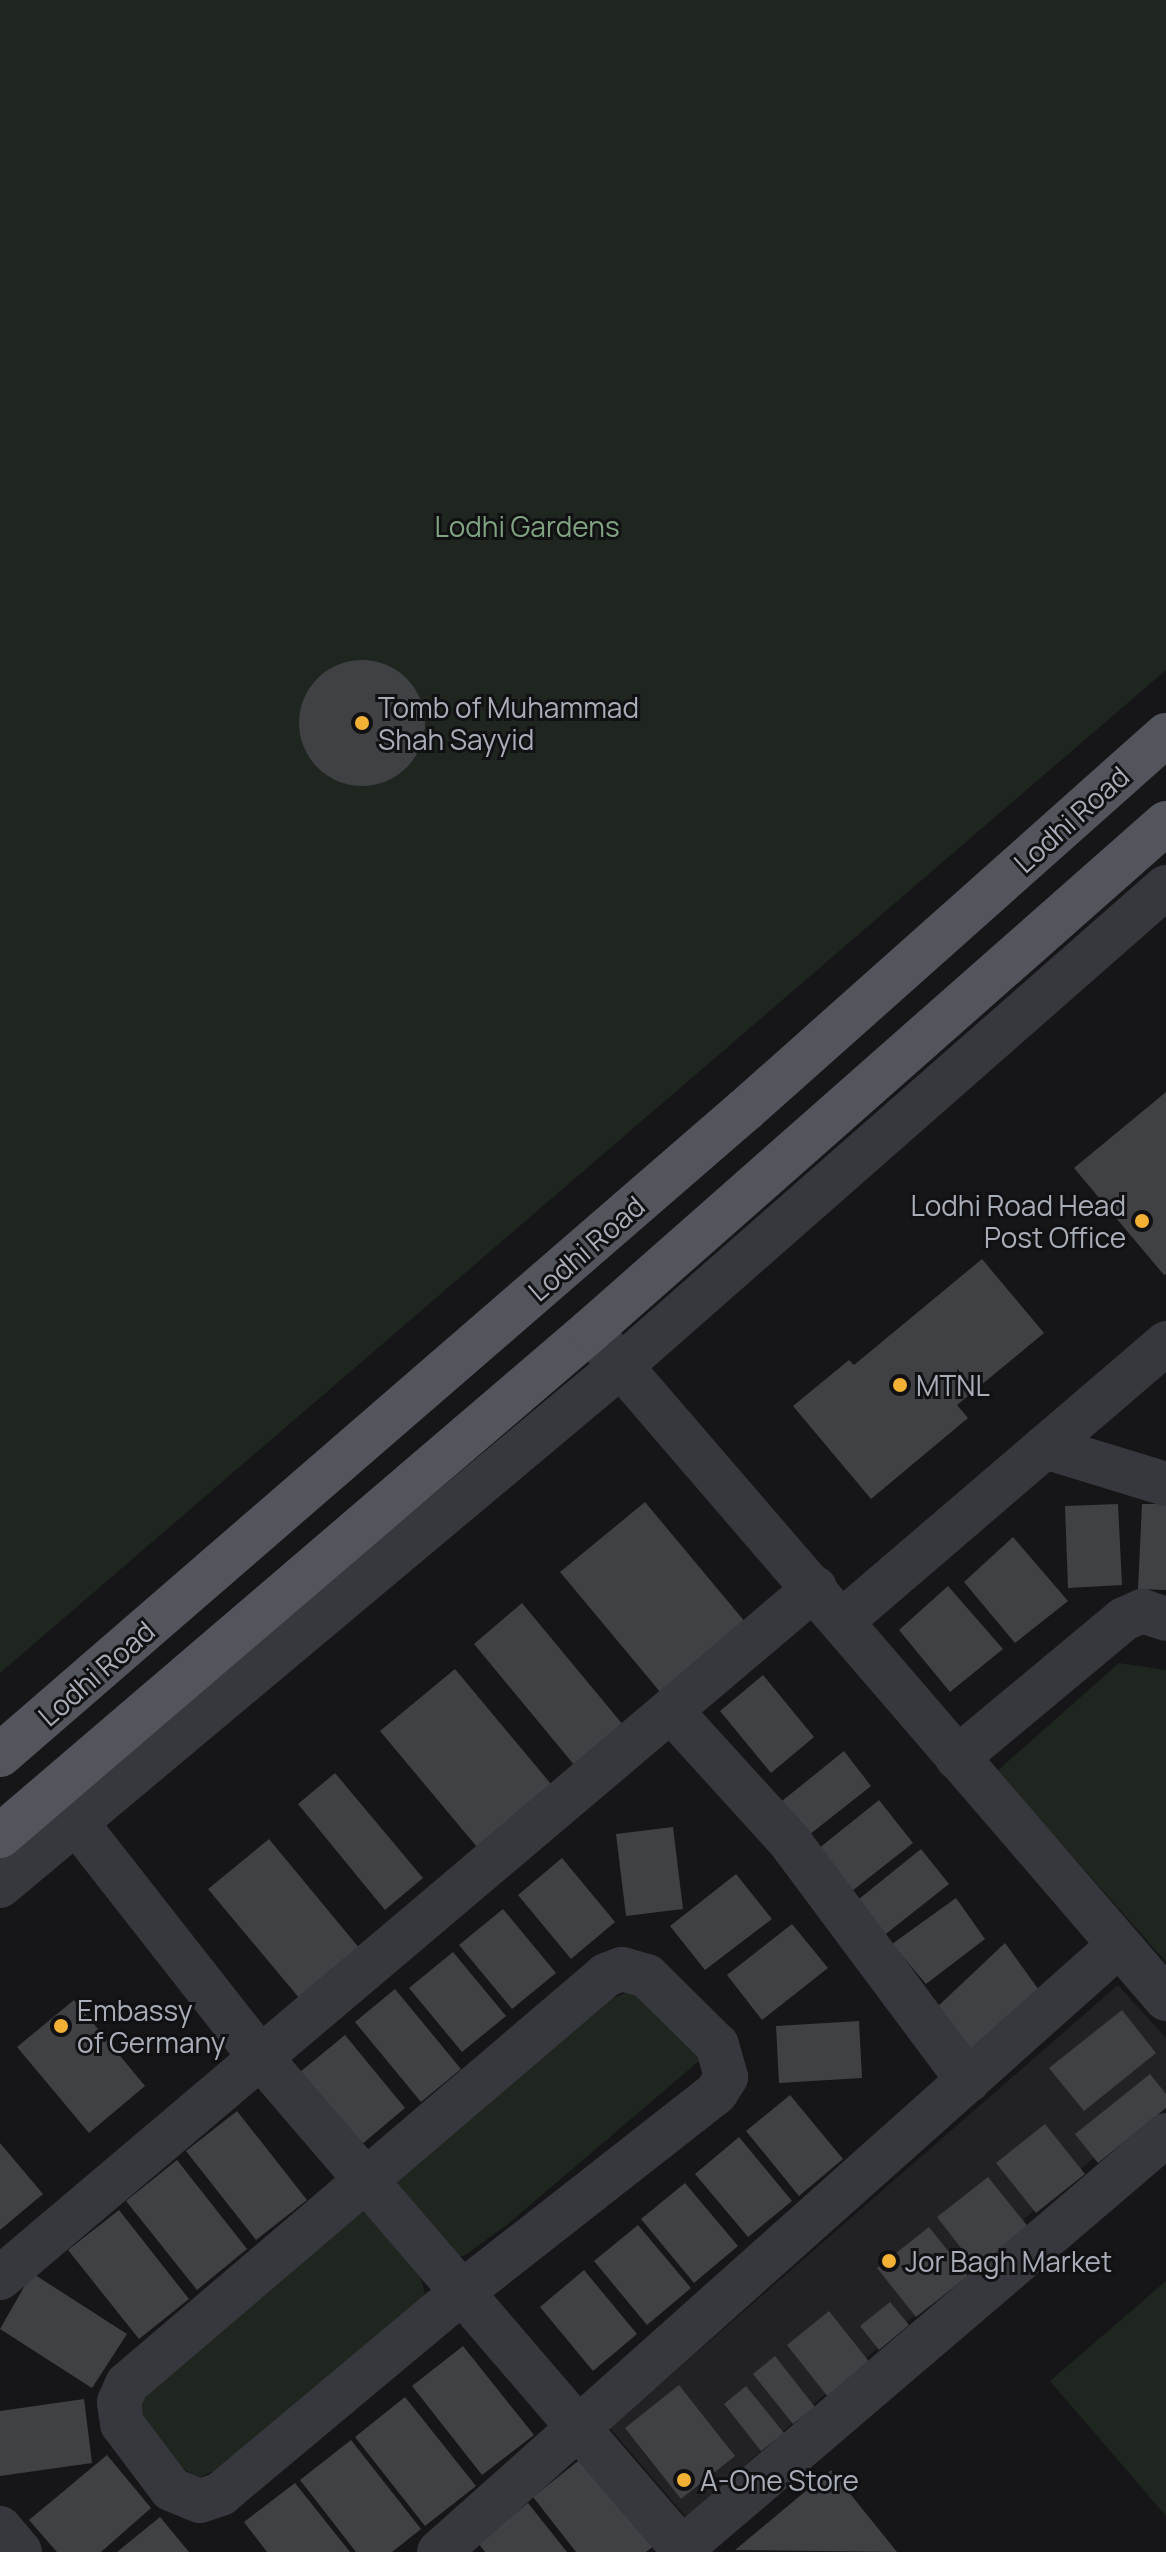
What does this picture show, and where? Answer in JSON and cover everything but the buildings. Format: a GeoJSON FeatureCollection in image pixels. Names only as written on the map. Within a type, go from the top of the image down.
{"type":"FeatureCollection","features":[{"type":"Feature","properties":{"kind":"main road","name":"Lodhi Road"},"geometry":{"type":"LineString","coordinates":[[0,1755],[745,1110],[1166,735]]}},
{"type":"Feature","properties":{"kind":"main road"},"geometry":{"type":"LineString","coordinates":[[0,1836],[64,1806],[590,1331],[1166,823]]}},
{"type":"Feature","properties":{"kind":"street"},"geometry":{"type":"LineString","coordinates":[[0,1886],[64,1806],[622,1365],[1166,887]]}},
{"type":"Feature","properties":{"kind":"street"},"geometry":{"type":"LineString","coordinates":[[590,1331],[815,1588],[957,1758],[1166,1999]]}},
{"type":"Feature","properties":{"kind":"street"},"geometry":{"type":"LineString","coordinates":[[842,1621],[1166,1343]]}},
{"type":"Feature","properties":{"kind":"street"},"geometry":{"type":"LineString","coordinates":[[1045,1447],[1166,1484]]}},
{"type":"Feature","properties":{"kind":"street"},"geometry":{"type":"LineString","coordinates":[[0,2278],[815,1588]]}},
{"type":"Feature","properties":{"kind":"street"},"geometry":{"type":"LineString","coordinates":[[957,1758],[1124,1619],[1142,1611],[1166,1619]]}},
{"type":"Feature","properties":{"kind":"street"},"geometry":{"type":"LineString","coordinates":[[671,1711],[790,1842],[968,2081]]}},
{"type":"Feature","properties":{"kind":"street"},"geometry":{"type":"LineString","coordinates":[[64,1806],[261,2058],[461,2293],[581,2426],[681,2551],[1166,2135]]}},
{"type":"Feature","properties":{"kind":"street"},"geometry":{"type":"LineString","coordinates":[[439,2552],[1118,1946]]}},
{"type":"Feature","properties":{"kind":"street"},"geometry":{"type":"LineString","coordinates":[[622,1969],[647,1976],[717,2045],[726,2077],[716,2093],[461,2293],[221,2494],[200,2501],[171,2489],[122,2424],[119,2402],[127,2384],[365,2178],[606,1975],[622,1969]]}},
{"type":"Feature","properties":{"kind":"street"},"geometry":{"type":"LineString","coordinates":[[0,2528],[20,2552]]}},
{"type":"Feature","properties":{"kind":"shaded area","name":"Jor Bagh Market"},"geometry":{"type":"Polygon","coordinates":[[[1118,1985],[1166,2038],[1166,2094],[686,2517],[610,2428],[1118,1985]]]}},
{"type":"Feature","properties":{"kind":"green space","name":"Lodhi Gardens"},"geometry":{"type":"Polygon","coordinates":[[[0,0],[1166,0],[1166,670],[0,1673],[0,0]]]}},
{"type":"Feature","properties":{"kind":"green space"},"geometry":{"type":"Polygon","coordinates":[[[1119,1663],[1166,1670],[1166,1962],[997,1771],[1119,1663]]]}},
{"type":"Feature","properties":{"kind":"green space"},"geometry":{"type":"Polygon","coordinates":[[[642,1986],[706,2055],[508,2224],[464,2256],[448,2256],[396,2184],[412,2158],[602,2003],[642,1986]]]}},
{"type":"Feature","properties":{"kind":"green space"},"geometry":{"type":"Polygon","coordinates":[[[362,2204],[420,2275],[426,2298],[229,2465],[199,2477],[179,2467],[145,2422],[135,2396],[362,2204]]]}},
{"type":"Feature","properties":{"kind":"green space"},"geometry":{"type":"Polygon","coordinates":[[[1166,2281],[1166,2516],[1050,2381],[1166,2281]]]}},
{"type":"Feature","properties":{"kind":"place","name":"Tomb of Muhammad Shah Sayyid"},"geometry":{"type":"Point","coordinates":[362,723]}},
{"type":"Feature","properties":{"kind":"place","name":"Lodhi Road Head Post Office"},"geometry":{"type":"Point","coordinates":[1142,1221]}},
{"type":"Feature","properties":{"kind":"place","name":"MTNL"},"geometry":{"type":"Point","coordinates":[900,1385]}},
{"type":"Feature","properties":{"kind":"place","name":"Embassy of Germany"},"geometry":{"type":"Point","coordinates":[61,2026]}},
{"type":"Feature","properties":{"kind":"place","name":"Jor Bagh Market"},"geometry":{"type":"Point","coordinates":[889,2261]}},
{"type":"Feature","properties":{"kind":"place","name":"A-One Store"},"geometry":{"type":"Point","coordinates":[684,2480]}}]}
